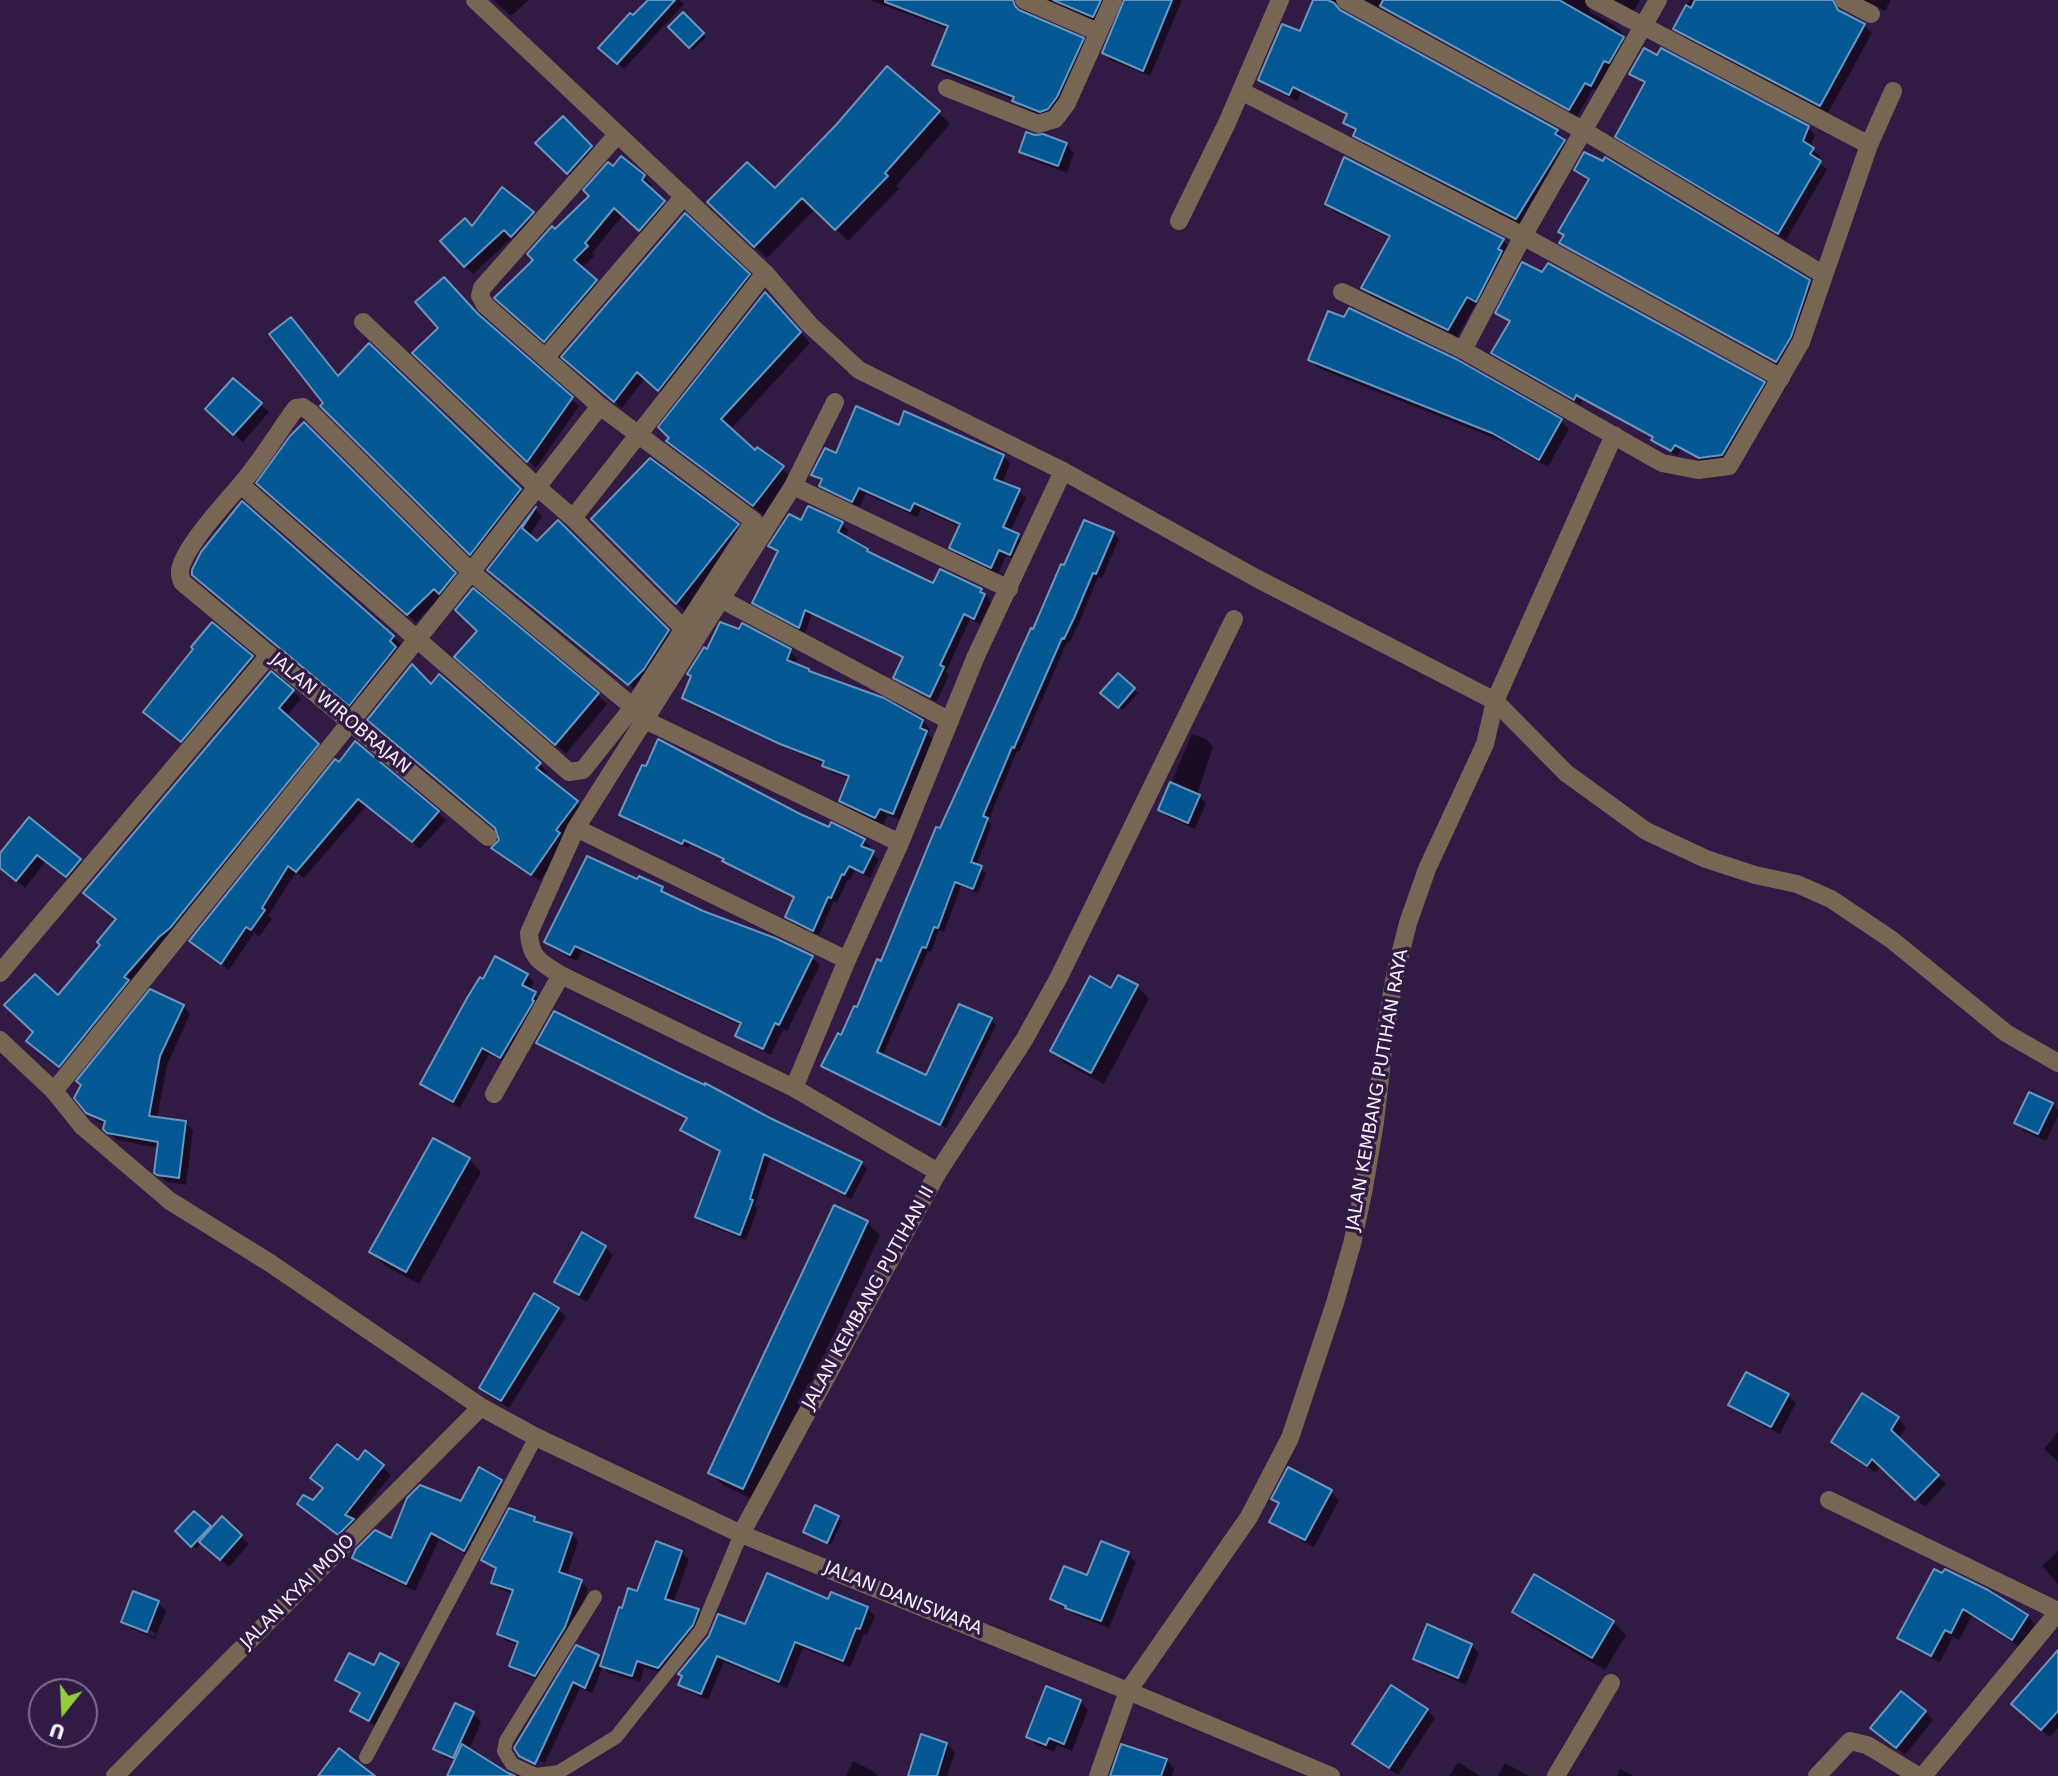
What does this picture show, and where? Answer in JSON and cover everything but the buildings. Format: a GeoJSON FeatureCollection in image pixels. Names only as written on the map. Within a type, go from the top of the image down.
{"type":"FeatureCollection","features":[{"type":"Feature","properties":{"kind":"street"},"geometry":{"type":"LineString","coordinates":[[475,0],[765,273],[808,324],[859,370],[1063,471],[1256,578],[1495,701],[1566,774],[1646,831],[1706,859],[1755,875],[1797,884],[1831,899],[1892,940],[2006,1033],[2058,1063]]}},
{"type":"Feature","properties":{"kind":"street"},"geometry":{"type":"LineString","coordinates":[[1024,0],[1098,32]]}},
{"type":"Feature","properties":{"kind":"street"},"geometry":{"type":"LineString","coordinates":[[947,88],[1038,124],[1055,119],[1067,103],[1113,0]]}},
{"type":"Feature","properties":{"kind":"street"},"geometry":{"type":"LineString","coordinates":[[1179,221],[1280,0]]}},
{"type":"Feature","properties":{"kind":"street"},"geometry":{"type":"LineString","coordinates":[[1345,0],[1584,131],[1824,275]]}},
{"type":"Feature","properties":{"kind":"street"},"geometry":{"type":"LineString","coordinates":[[1594,0],[1870,145]]}},
{"type":"Feature","properties":{"kind":"street"},"geometry":{"type":"LineString","coordinates":[[1463,350],[1523,236],[1658,0]]}},
{"type":"Feature","properties":{"kind":"street"},"geometry":{"type":"LineString","coordinates":[[1844,0],[1871,14]]}},
{"type":"Feature","properties":{"kind":"street"},"geometry":{"type":"LineString","coordinates":[[1241,90],[1523,236],[1781,378]]}},
{"type":"Feature","properties":{"kind":"street"},"geometry":{"type":"LineString","coordinates":[[1342,292],[1463,350],[1662,463],[1698,470],[1729,466],[1801,342],[1870,145],[1893,91]]}},
{"type":"Feature","properties":{"kind":"street"},"geometry":{"type":"LineString","coordinates":[[617,135],[482,288],[480,296],[485,305],[600,406],[754,521],[685,630],[639,713]]}},
{"type":"Feature","properties":{"kind":"street"},"geometry":{"type":"LineString","coordinates":[[545,358],[684,196]]}},
{"type":"Feature","properties":{"kind":"street"},"geometry":{"type":"LineString","coordinates":[[573,518],[765,273]]}},
{"type":"Feature","properties":{"kind":"street"},"geometry":{"type":"LineString","coordinates":[[363,322],[573,518],[685,630]]}},
{"type":"Feature","properties":{"kind":"street"},"geometry":{"type":"LineString","coordinates":[[835,402],[793,486],[721,599],[639,713],[583,770],[569,772],[241,485],[296,408],[303,407],[471,572],[639,713],[900,843]]}},
{"type":"Feature","properties":{"kind":"street"},"geometry":{"type":"LineString","coordinates":[[54,1091],[471,572],[600,406]]}},
{"type":"Feature","properties":{"kind":"street","name":"JALAN KEMBANG PUTIHAN RAYA"},"geometry":{"type":"LineString","coordinates":[[1098,1776],[1128,1691],[1249,1517],[1290,1438],[1335,1303],[1354,1232],[1375,1122],[1393,987],[1408,923],[1427,869],[1485,744],[1495,701],[1614,435]]}},
{"type":"Feature","properties":{"kind":"street"},"geometry":{"type":"LineString","coordinates":[[794,1088],[847,960],[900,843],[976,656],[1063,471]]}},
{"type":"Feature","properties":{"kind":"street","name":"JALAN WIROBRAJAN"},"geometry":{"type":"LineString","coordinates":[[241,485],[228,498],[181,564],[179,574],[182,582],[488,837]]}},
{"type":"Feature","properties":{"kind":"street"},"geometry":{"type":"LineString","coordinates":[[793,486],[1009,589]]}},
{"type":"Feature","properties":{"kind":"street"},"geometry":{"type":"LineString","coordinates":[[721,599],[950,721]]}},
{"type":"Feature","properties":{"kind":"street"},"geometry":{"type":"LineString","coordinates":[[938,1172],[1024,1040],[1059,976],[1234,619]]}},
{"type":"Feature","properties":{"kind":"street"},"geometry":{"type":"LineString","coordinates":[[0,973],[269,655]]}},
{"type":"Feature","properties":{"kind":"street","name":"JALAN KEMBANG PUTIHAN II"},"geometry":{"type":"LineString","coordinates":[[639,713],[576,828],[529,933],[530,948],[539,961],[561,975],[794,1088],[938,1172],[741,1534]]}},
{"type":"Feature","properties":{"kind":"street"},"geometry":{"type":"LineString","coordinates":[[576,828],[847,960]]}},
{"type":"Feature","properties":{"kind":"street"},"geometry":{"type":"LineString","coordinates":[[494,1094],[561,975]]}},
{"type":"Feature","properties":{"kind":"street","name":"JALAN DANISWARA"},"geometry":{"type":"LineString","coordinates":[[0,1040],[54,1091],[83,1128],[170,1201],[270,1263],[481,1407],[536,1437],[741,1534],[1331,1776]]}},
{"type":"Feature","properties":{"kind":"street","name":"JALAN KYAI MOJO"},"geometry":{"type":"LineString","coordinates":[[115,1776],[481,1407]]}},
{"type":"Feature","properties":{"kind":"street"},"geometry":{"type":"LineString","coordinates":[[1817,1776],[1843,1745],[1858,1741],[1921,1776],[2058,1611],[1829,1500]]}},
{"type":"Feature","properties":{"kind":"street"},"geometry":{"type":"LineString","coordinates":[[1556,1776],[1611,1683]]}},
{"type":"Feature","properties":{"kind":"lane"},"geometry":{"type":"LineString","coordinates":[[366,1757],[536,1437]]}},
{"type":"Feature","properties":{"kind":"lane"},"geometry":{"type":"LineString","coordinates":[[595,1597],[506,1741],[504,1751],[512,1764],[536,1775],[559,1772],[616,1737],[701,1630],[741,1534]]}}]}
